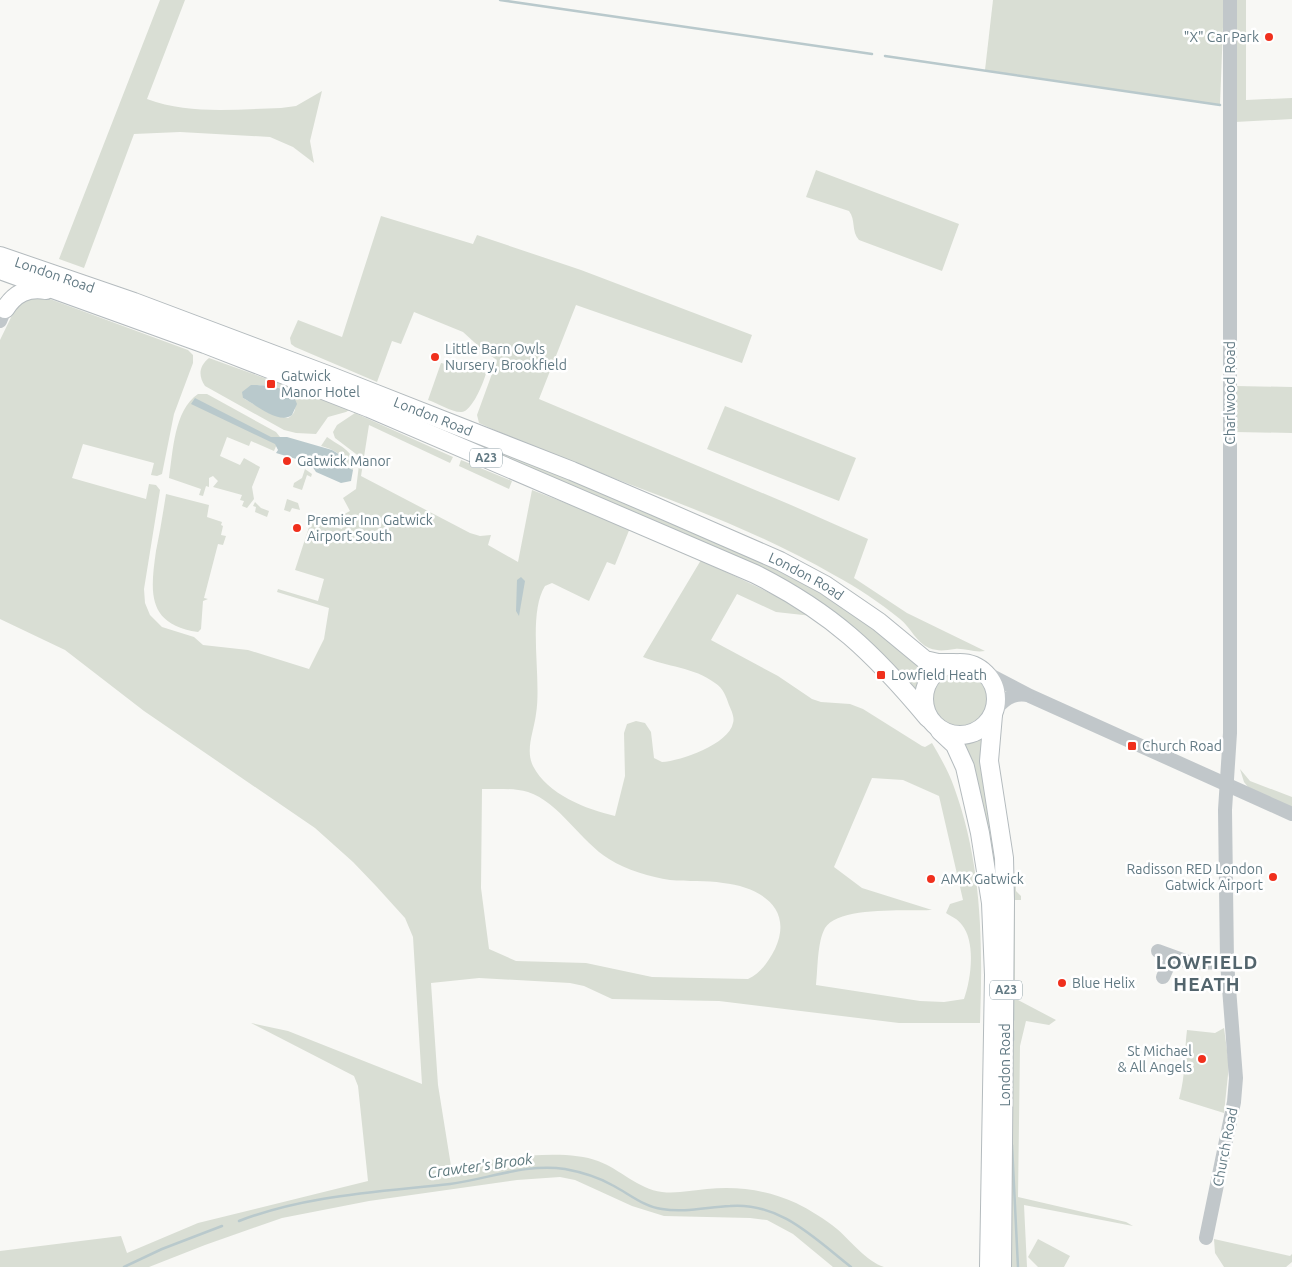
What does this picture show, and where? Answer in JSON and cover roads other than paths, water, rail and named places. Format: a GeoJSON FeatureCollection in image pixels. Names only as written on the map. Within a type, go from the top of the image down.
{"type":"FeatureCollection","features":[{"type":"Feature","properties":{"kind":"main road","name":"London Road"},"geometry":{"type":"LineString","coordinates":[[0,256],[134,302],[442,420],[626,494],[780,561],[826,585],[879,622],[925,660],[934,663],[954,663]]}},
{"type":"Feature","properties":{"kind":"main road","name":"London Road"},"geometry":{"type":"LineString","coordinates":[[0,270],[369,408],[755,574],[814,608],[852,636],[897,681],[928,718]]}},
{"type":"Feature","properties":{"kind":"main road"},"geometry":{"type":"LineString","coordinates":[[0,275],[7,287],[2,315]]}},
{"type":"Feature","properties":{"kind":"main road"},"geometry":{"type":"LineString","coordinates":[[2,315],[15,296],[31,289],[45,289],[76,297]]}},
{"type":"Feature","properties":{"kind":"main road"},"geometry":{"type":"LineString","coordinates":[[954,663],[968,664],[984,672],[992,680],[996,689],[993,714],[986,723],[970,734],[955,736],[940,731],[928,718],[925,703],[928,685],[936,673],[954,663]]}},
{"type":"Feature","properties":{"kind":"main road","name":"London Road"},"geometry":{"type":"LineString","coordinates":[[993,714],[989,761],[1004,858],[1005,901],[1002,1267]]}},
{"type":"Feature","properties":{"kind":"main road","name":"London Road"},"geometry":{"type":"LineString","coordinates":[[940,731],[955,745],[965,767],[980,833],[991,904],[994,975],[989,1267]]}},
{"type":"Feature","properties":{"kind":"street","name":"Charlwood Road"},"geometry":{"type":"LineString","coordinates":[[1227,786],[1229,759],[1230,570],[1230,0]]}},
{"type":"Feature","properties":{"kind":"street"},"geometry":{"type":"LineString","coordinates":[[984,672],[1030,696],[1292,814]]}},
{"type":"Feature","properties":{"kind":"street"},"geometry":{"type":"LineString","coordinates":[[993,714],[1002,702],[1012,696],[1021,694],[1030,696]]}},
{"type":"Feature","properties":{"kind":"street","name":"Church Road"},"geometry":{"type":"LineString","coordinates":[[1206,1238],[1236,1087],[1236,1061],[1227,962],[1227,786]]}},
{"type":"Feature","properties":{"kind":"street"},"geometry":{"type":"LineString","coordinates":[[1158,951],[1194,963],[1227,962]]}},
{"type":"Feature","properties":{"kind":"street"},"geometry":{"type":"LineString","coordinates":[[1163,977],[1172,957]]}},
{"type":"Feature","properties":{"kind":"waterway"},"geometry":{"type":"LineString","coordinates":[[500,0],[872,54]]}},
{"type":"Feature","properties":{"kind":"waterway"},"geometry":{"type":"LineString","coordinates":[[885,56],[1220,105]]}},
{"type":"Feature","properties":{"kind":"waterway"},"geometry":{"type":"LineString","coordinates":[[1013,985],[1013,1020]]}},
{"type":"Feature","properties":{"kind":"waterway"},"geometry":{"type":"LineString","coordinates":[[1013,1031],[1013,1040]]}},
{"type":"Feature","properties":{"kind":"waterway"},"geometry":{"type":"LineString","coordinates":[[1012,1145],[1018,1267]]}},
{"type":"Feature","properties":{"kind":"waterway","name":"Crawter's Brook"},"geometry":{"type":"LineString","coordinates":[[239,1221],[264,1212],[316,1200],[464,1182],[507,1172],[536,1168],[565,1169],[595,1177],[642,1203],[655,1208],[679,1210],[748,1206],[765,1210],[795,1224],[851,1267]]}},
{"type":"Feature","properties":{"kind":"waterway","name":"Crawter's Brook"},"geometry":{"type":"LineString","coordinates":[[124,1267],[162,1249],[222,1226]]}},
{"type":"Feature","properties":{"kind":"place","name":"\"X\" Car Park"},"geometry":{"type":"Point","coordinates":[1269,37]}},
{"type":"Feature","properties":{"kind":"place","name":"Little Barn Owls Nursery, Brookfield"},"geometry":{"type":"Point","coordinates":[435,357]}},
{"type":"Feature","properties":{"kind":"place","name":"Gatwick Manor Hotel"},"geometry":{"type":"Point","coordinates":[271,384]}},
{"type":"Feature","properties":{"kind":"place","name":"Gatwick Manor"},"geometry":{"type":"Point","coordinates":[287,461]}},
{"type":"Feature","properties":{"kind":"place","name":"Premier Inn Gatwick Airport South"},"geometry":{"type":"Point","coordinates":[297,528]}},
{"type":"Feature","properties":{"kind":"place","name":"Lowfield Heath"},"geometry":{"type":"Point","coordinates":[881,675]}},
{"type":"Feature","properties":{"kind":"place","name":"Church Road"},"geometry":{"type":"Point","coordinates":[1132,746]}},
{"type":"Feature","properties":{"kind":"place","name":"Radisson RED London Gatwick Airport"},"geometry":{"type":"Point","coordinates":[1273,877]}},
{"type":"Feature","properties":{"kind":"place","name":"AMK Gatwick"},"geometry":{"type":"Point","coordinates":[931,879]}},
{"type":"Feature","properties":{"kind":"place","name":"Blue Helix"},"geometry":{"type":"Point","coordinates":[1062,983]}},
{"type":"Feature","properties":{"kind":"place","name":"St Michael & All Angels"},"geometry":{"type":"Point","coordinates":[1202,1059]}},
{"type":"Feature","properties":{"kind":"district","name":"LOWFIELD HEATH"},"geometry":{"type":"Point","coordinates":[1207,973]}}]}
